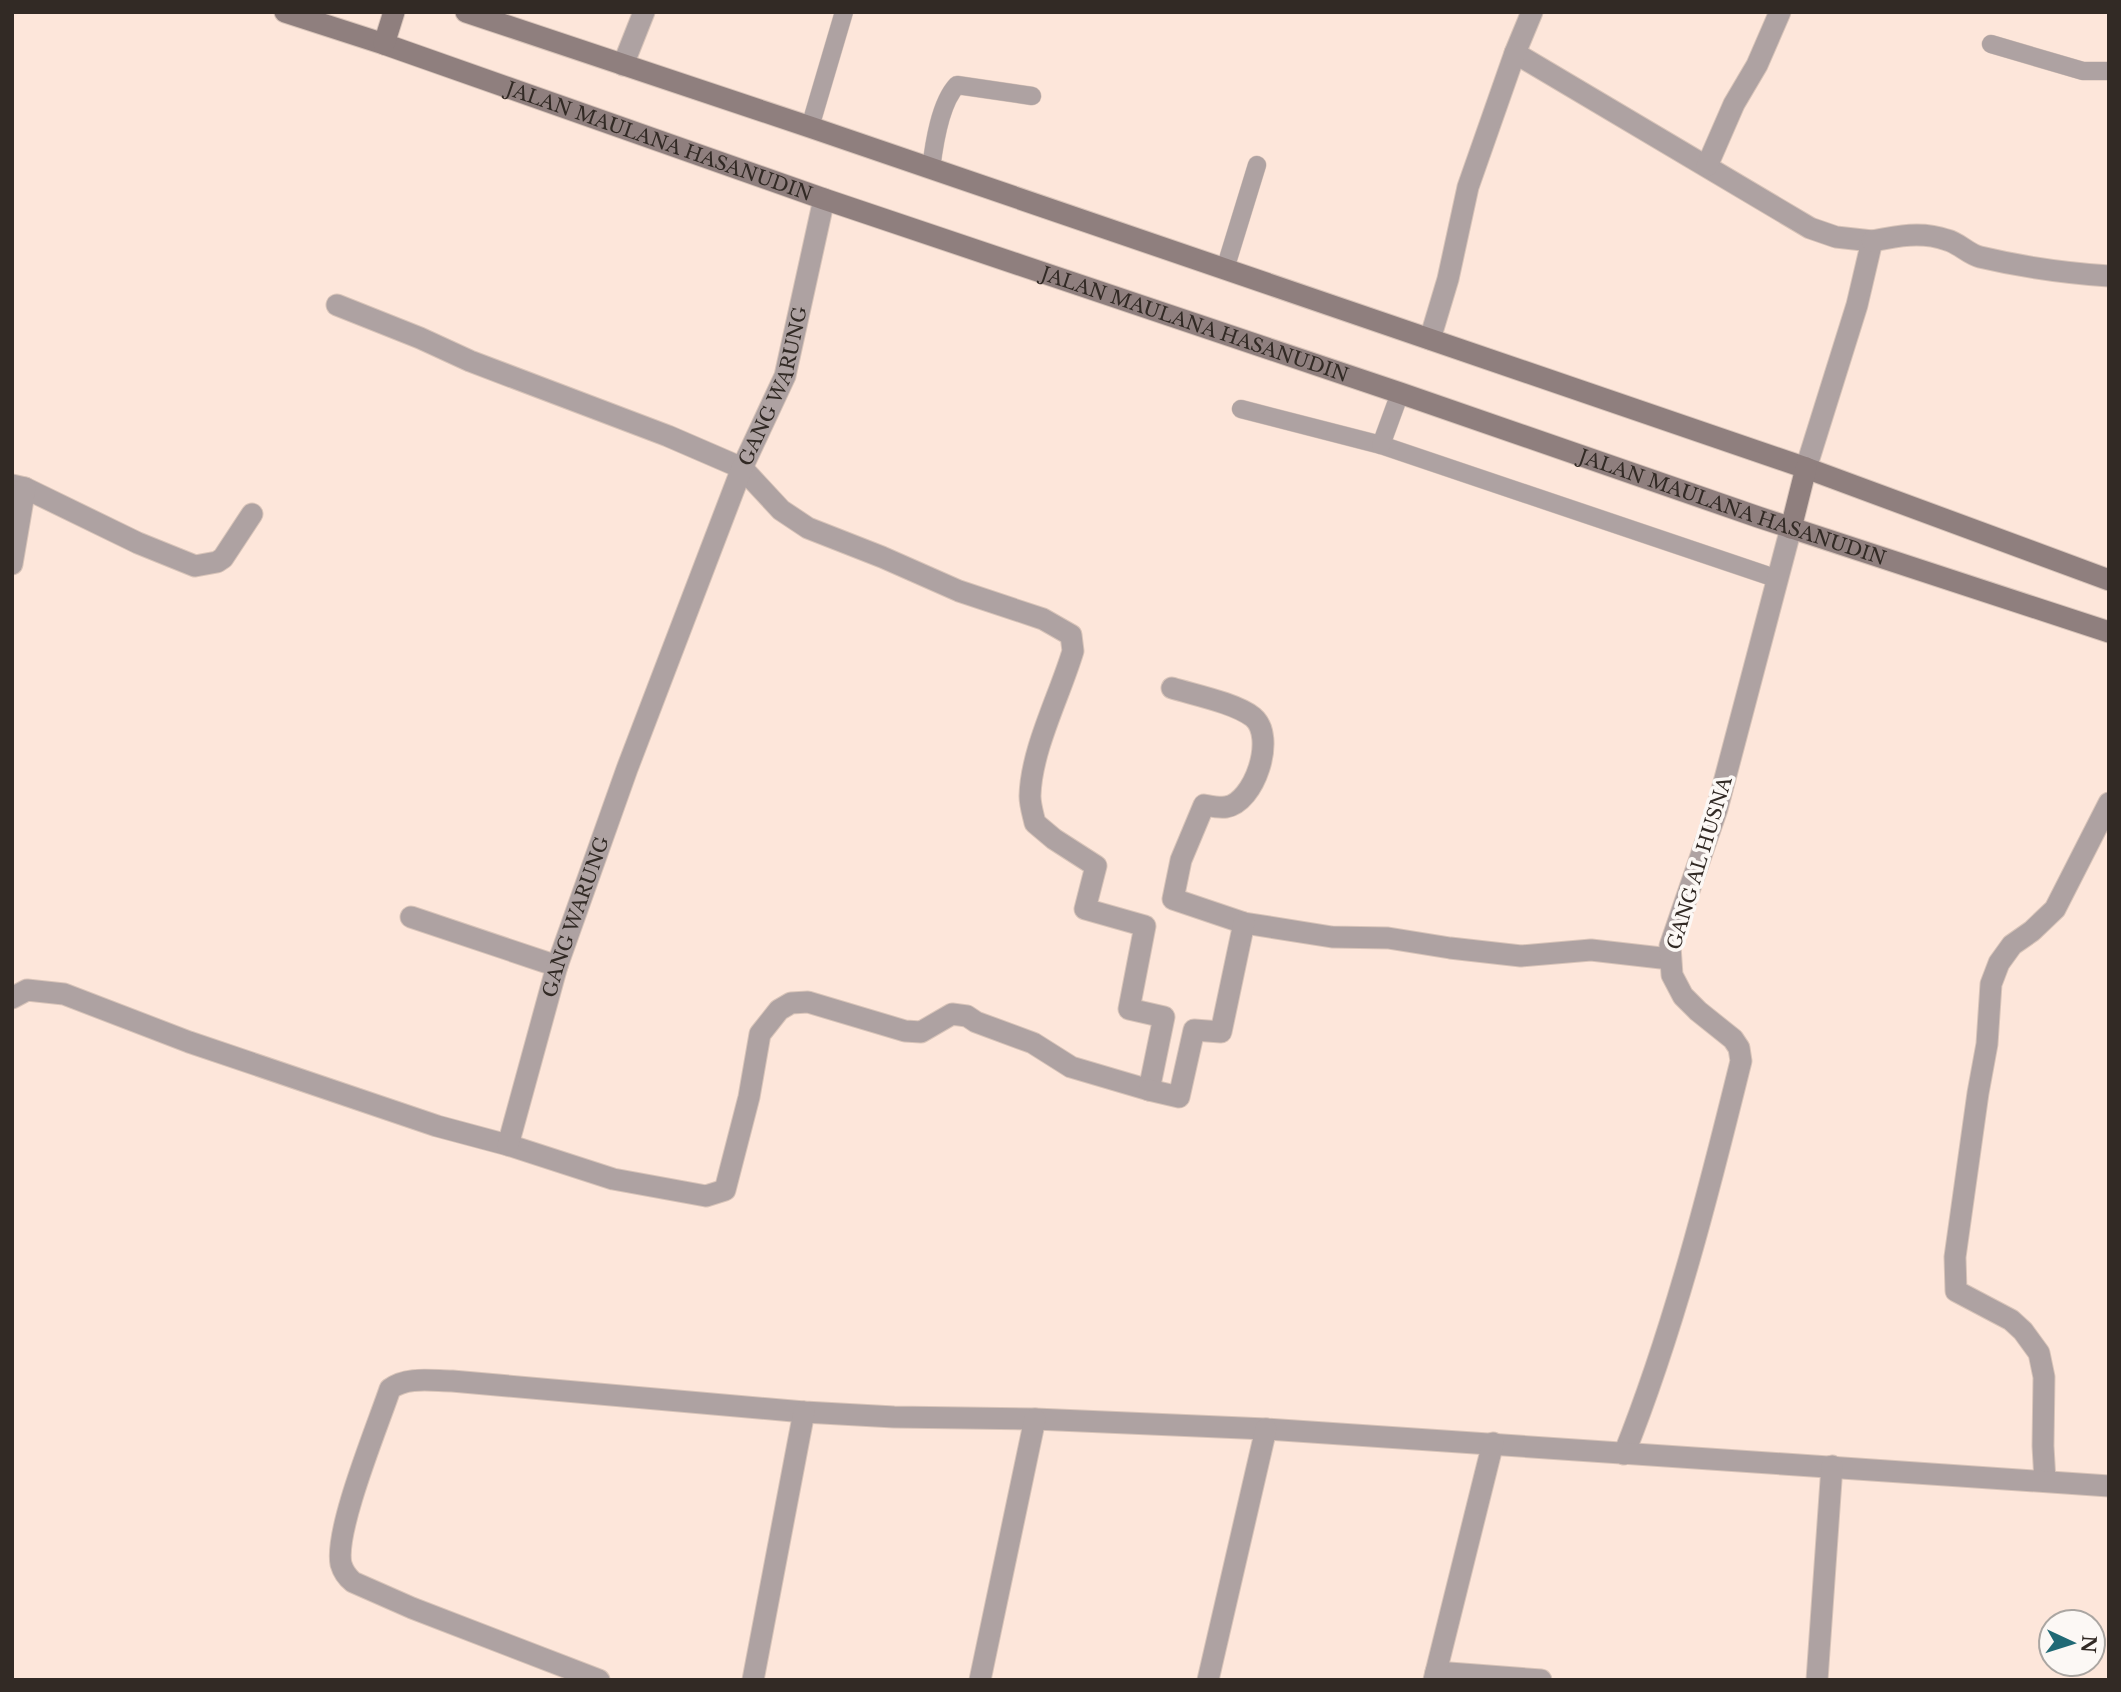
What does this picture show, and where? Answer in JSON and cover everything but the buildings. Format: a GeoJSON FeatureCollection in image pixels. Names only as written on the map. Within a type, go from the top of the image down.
{"type":"FeatureCollection","features":[{"type":"Feature","properties":{"kind":"street","name":"JALAN MAULANA HASANUDIN"},"geometry":{"type":"LineString","coordinates":[[285,12],[384,44],[824,200],[1400,393],[1791,528],[2109,632]]}},
{"type":"Feature","properties":{"kind":"street"},"geometry":{"type":"LineString","coordinates":[[384,44],[394,12]]}},
{"type":"Feature","properties":{"kind":"street"},"geometry":{"type":"LineString","coordinates":[[466,12],[623,65],[813,120],[931,169],[1225,269],[1431,334],[2109,580]]}},
{"type":"Feature","properties":{"kind":"street"},"geometry":{"type":"LineString","coordinates":[[623,65],[644,12]]}},
{"type":"Feature","properties":{"kind":"street"},"geometry":{"type":"LineString","coordinates":[[1431,334],[1448,279],[1468,187],[1532,12]]}},
{"type":"Feature","properties":{"kind":"street"},"geometry":{"type":"LineString","coordinates":[[1707,166],[1734,104],[1757,65],[1780,12]]}},
{"type":"Feature","properties":{"kind":"street"},"geometry":{"type":"LineString","coordinates":[[1515,53],[1810,228],[1836,237],[1872,241],[1906,234],[1928,236],[1949,240],[1977,257],[2066,273],[2109,276]]}},
{"type":"Feature","properties":{"kind":"street","name":"GANG WARUNG"},"geometry":{"type":"LineString","coordinates":[[508,1145],[557,966],[627,769],[742,467],[785,376],[824,200]]}},
{"type":"Feature","properties":{"kind":"street"},"geometry":{"type":"LineString","coordinates":[[1791,528],[1806,468],[1857,305],[1872,241]]}},
{"type":"Feature","properties":{"kind":"street"},"geometry":{"type":"LineString","coordinates":[[337,305],[742,467],[781,510],[808,528],[959,591],[1043,619],[1071,635],[1073,651],[1054,701],[1032,778],[1030,799],[1035,823],[1054,839],[1096,866],[1085,909],[1144,926],[1129,1009],[1164,1017],[1149,1090]]}},
{"type":"Feature","properties":{"kind":"street"},"geometry":{"type":"LineString","coordinates":[[12,564],[19,487],[138,543],[195,566],[218,562],[223,558],[252,514]]}},
{"type":"Feature","properties":{"kind":"street","name":"GANG AL HUSNA"},"geometry":{"type":"LineString","coordinates":[[1624,1454],[1639,1418],[1694,1242],[1741,1061],[1733,1039],[1683,996],[1672,975],[1670,946],[1717,809],[1791,528]]}},
{"type":"Feature","properties":{"kind":"street"},"geometry":{"type":"LineString","coordinates":[[1172,688],[1234,708],[1254,718],[1264,734],[1263,752],[1245,796],[1227,807],[1204,805],[1181,860],[1173,899],[1244,923],[1332,937],[1388,938],[1521,956],[1591,950],[1670,959]]}},
{"type":"Feature","properties":{"kind":"street"},"geometry":{"type":"LineString","coordinates":[[2045,1481],[2043,1377],[2039,1353],[2011,1320],[1956,1291],[1955,1257],[1987,1044],[1991,984],[1999,963],[2012,945],[2056,909],[2109,803]]}},
{"type":"Feature","properties":{"kind":"street"},"geometry":{"type":"LineString","coordinates":[[411,917],[557,966]]}},
{"type":"Feature","properties":{"kind":"street"},"geometry":{"type":"LineString","coordinates":[[13,997],[27,990],[64,994],[189,1042],[437,1126],[508,1145],[613,1179],[706,1196],[725,1189],[749,1097],[760,1034],[779,1010],[791,1003],[808,1002],[905,1031],[921,1032],[952,1014],[967,1016],[976,1022],[1033,1043],[1071,1067],[1179,1097],[1194,1030],[1221,1032],[1244,923]]}},
{"type":"Feature","properties":{"kind":"street"},"geometry":{"type":"LineString","coordinates":[[599,1680],[412,1608],[353,1582],[346,1575],[341,1562],[346,1520],[390,1389],[397,1384],[453,1381],[894,1418],[1035,1419],[1266,1429],[2109,1486]]}},
{"type":"Feature","properties":{"kind":"street"},"geometry":{"type":"LineString","coordinates":[[753,1680],[804,1412]]}},
{"type":"Feature","properties":{"kind":"street"},"geometry":{"type":"LineString","coordinates":[[980,1680],[1035,1419]]}},
{"type":"Feature","properties":{"kind":"street"},"geometry":{"type":"LineString","coordinates":[[1208,1680],[1266,1429]]}},
{"type":"Feature","properties":{"kind":"street"},"geometry":{"type":"LineString","coordinates":[[1493,1443],[1435,1676],[1541,1680]]}},
{"type":"Feature","properties":{"kind":"street"},"geometry":{"type":"LineString","coordinates":[[1817,1680],[1832,1466]]}},
{"type":"Feature","properties":{"kind":"lane"},"geometry":{"type":"LineString","coordinates":[[813,120],[844,12]]}},
{"type":"Feature","properties":{"kind":"lane"},"geometry":{"type":"LineString","coordinates":[[1991,44],[2083,71],[2109,71]]}},
{"type":"Feature","properties":{"kind":"lane"},"geometry":{"type":"LineString","coordinates":[[931,169],[934,144],[950,93],[957,85],[1032,96]]}},
{"type":"Feature","properties":{"kind":"lane"},"geometry":{"type":"LineString","coordinates":[[1225,269],[1257,165]]}},
{"type":"Feature","properties":{"kind":"lane"},"geometry":{"type":"LineString","coordinates":[[1381,445],[1400,393]]}},
{"type":"Feature","properties":{"kind":"lane"},"geometry":{"type":"LineString","coordinates":[[1241,409],[1381,445],[1778,579]]}}]}
